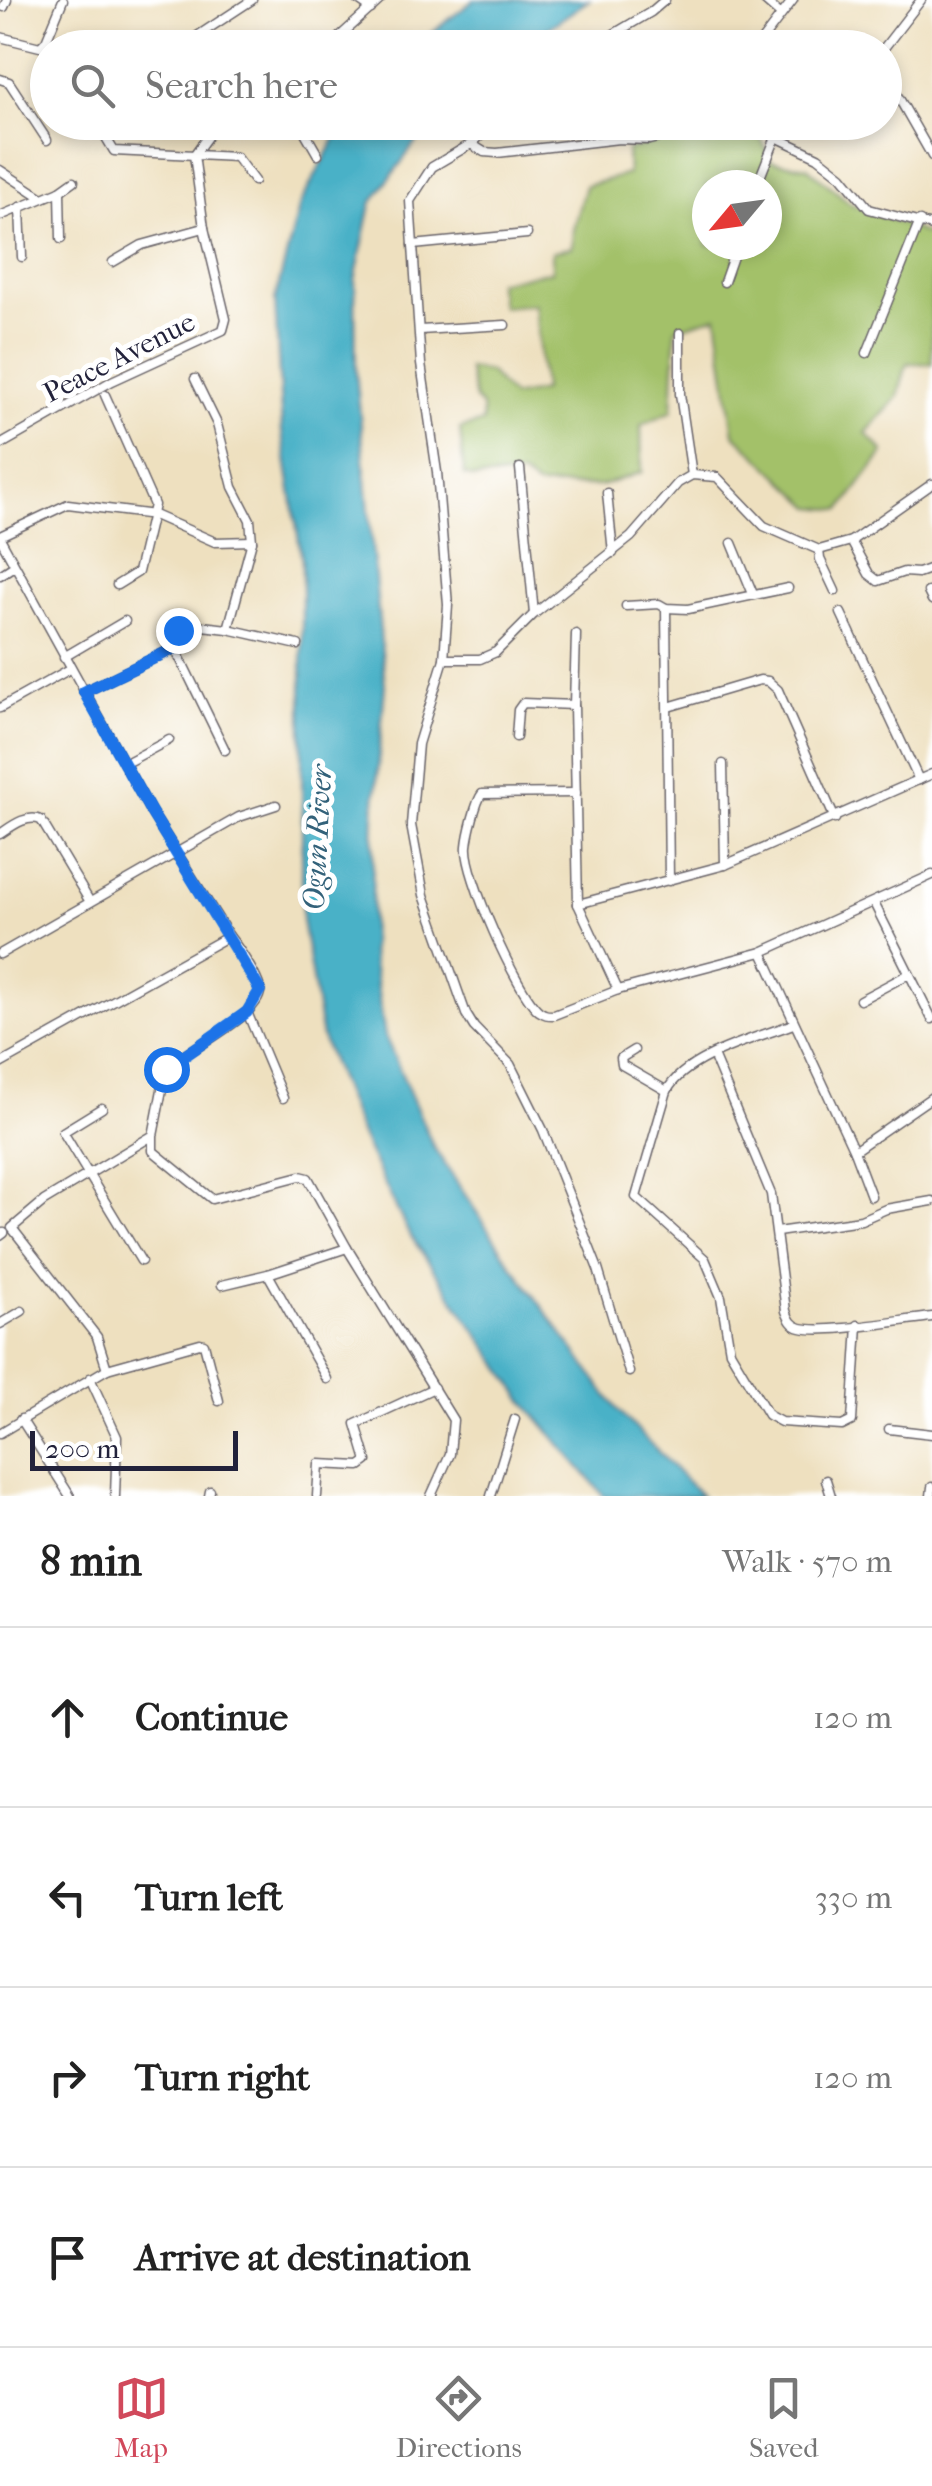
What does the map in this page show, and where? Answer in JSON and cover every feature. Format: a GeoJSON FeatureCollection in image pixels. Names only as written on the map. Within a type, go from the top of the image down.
{"type":"FeatureCollection","features":[{"type":"Feature","properties":{"kind":"street"},"geometry":{"type":"LineString","coordinates":[[51,30],[63,0]]}},
{"type":"Feature","properties":{"kind":"street"},"geometry":{"type":"LineString","coordinates":[[206,30],[252,0]]}},
{"type":"Feature","properties":{"kind":"street"},"geometry":{"type":"LineString","coordinates":[[358,0],[371,8]]}},
{"type":"Feature","properties":{"kind":"street"},"geometry":{"type":"LineString","coordinates":[[347,30],[380,0]]}},
{"type":"Feature","properties":{"kind":"street"},"geometry":{"type":"LineString","coordinates":[[621,30],[665,0]]}},
{"type":"Feature","properties":{"kind":"street"},"geometry":{"type":"LineString","coordinates":[[764,0],[780,14]]}},
{"type":"Feature","properties":{"kind":"street"},"geometry":{"type":"LineString","coordinates":[[769,30],[793,0]]}},
{"type":"Feature","properties":{"kind":"street"},"geometry":{"type":"LineString","coordinates":[[898,30],[921,0]]}},
{"type":"Feature","properties":{"kind":"street"},"geometry":{"type":"LineString","coordinates":[[0,37],[30,44]]}},
{"type":"Feature","properties":{"kind":"street"},"geometry":{"type":"LineString","coordinates":[[0,79],[9,82],[30,115]]}},
{"type":"Feature","properties":{"kind":"street"},"geometry":{"type":"LineString","coordinates":[[902,104],[932,156]]}},
{"type":"Feature","properties":{"kind":"street"},"geometry":{"type":"LineString","coordinates":[[107,140],[114,151],[236,157],[254,181]]}},
{"type":"Feature","properties":{"kind":"street"},"geometry":{"type":"LineString","coordinates":[[194,155],[205,140]]}},
{"type":"Feature","properties":{"kind":"street"},"geometry":{"type":"LineString","coordinates":[[309,140],[318,155]]}},
{"type":"Feature","properties":{"kind":"street"},"geometry":{"type":"LineString","coordinates":[[476,140],[432,166],[410,201],[448,605],[444,659],[415,765],[411,825],[424,894],[466,1014],[510,1064],[542,1130],[598,1268],[630,1372]]}},
{"type":"Feature","properties":{"kind":"street"},"geometry":{"type":"LineString","coordinates":[[472,144],[484,152],[497,152],[610,140]]}},
{"type":"Feature","properties":{"kind":"street"},"geometry":{"type":"LineString","coordinates":[[763,170],[775,140]]}},
{"type":"Feature","properties":{"kind":"street"},"geometry":{"type":"LineString","coordinates":[[782,140],[818,157],[842,176],[869,208],[932,226]]}},
{"type":"Feature","properties":{"kind":"street","name":"Peace Avenue"},"geometry":{"type":"LineString","coordinates":[[0,444],[112,381],[223,330],[226,319],[204,228],[194,155]]}},
{"type":"Feature","properties":{"kind":"street"},"geometry":{"type":"LineString","coordinates":[[0,170],[41,197]]}},
{"type":"Feature","properties":{"kind":"street"},"geometry":{"type":"LineString","coordinates":[[0,216],[60,192],[74,181]]}},
{"type":"Feature","properties":{"kind":"street"},"geometry":{"type":"LineString","coordinates":[[60,192],[61,240]]}},
{"type":"Feature","properties":{"kind":"street"},"geometry":{"type":"LineString","coordinates":[[20,208],[22,257]]}},
{"type":"Feature","properties":{"kind":"street"},"geometry":{"type":"LineString","coordinates":[[866,353],[920,221]]}},
{"type":"Feature","properties":{"kind":"street"},"geometry":{"type":"LineString","coordinates":[[114,262],[142,245],[204,228]]}},
{"type":"Feature","properties":{"kind":"street"},"geometry":{"type":"LineString","coordinates":[[413,246],[527,234]]}},
{"type":"Feature","properties":{"kind":"street"},"geometry":{"type":"LineString","coordinates":[[724,282],[732,260]]}},
{"type":"Feature","properties":{"kind":"street"},"geometry":{"type":"LineString","coordinates":[[420,330],[505,324]]}},
{"type":"Feature","properties":{"kind":"street"},"geometry":{"type":"LineString","coordinates":[[680,332],[680,394],[692,476]]}},
{"type":"Feature","properties":{"kind":"street"},"geometry":{"type":"LineString","coordinates":[[195,379],[217,424],[233,487],[249,516],[252,541],[228,628]]}},
{"type":"Feature","properties":{"kind":"street"},"geometry":{"type":"LineString","coordinates":[[105,395],[150,493],[154,515],[138,572],[117,586]]}},
{"type":"Feature","properties":{"kind":"street"},"geometry":{"type":"LineString","coordinates":[[520,468],[534,614]]}},
{"type":"Feature","properties":{"kind":"street"},"geometry":{"type":"LineString","coordinates":[[444,659],[489,657],[534,614],[613,553],[649,519],[678,483],[692,476],[716,477],[764,526],[819,550],[852,541],[932,484]]}},
{"type":"Feature","properties":{"kind":"street"},"geometry":{"type":"LineString","coordinates":[[606,492],[613,553]]}},
{"type":"Feature","properties":{"kind":"street"},"geometry":{"type":"LineString","coordinates":[[252,541],[215,542],[154,515],[68,504],[0,537],[124,764],[260,990],[247,1012],[166,1069],[152,1147],[157,1156],[208,1198],[300,1176],[308,1178],[346,1248],[453,1420],[450,1454],[431,1496]]}},
{"type":"Feature","properties":{"kind":"street"},"geometry":{"type":"LineString","coordinates":[[852,541],[869,574],[878,582],[904,572],[932,568]]}},
{"type":"Feature","properties":{"kind":"street"},"geometry":{"type":"LineString","coordinates":[[732,543],[753,594]]}},
{"type":"Feature","properties":{"kind":"street"},"geometry":{"type":"LineString","coordinates":[[819,550],[835,591]]}},
{"type":"Feature","properties":{"kind":"street"},"geometry":{"type":"LineString","coordinates":[[0,574],[14,566]]}},
{"type":"Feature","properties":{"kind":"street"},"geometry":{"type":"LineString","coordinates":[[626,606],[659,604],[688,609],[788,588]]}},
{"type":"Feature","properties":{"kind":"street"},"geometry":{"type":"LineString","coordinates":[[666,608],[668,880]]}},
{"type":"Feature","properties":{"kind":"street"},"geometry":{"type":"LineString","coordinates":[[842,613],[919,780]]}},
{"type":"Feature","properties":{"kind":"street"},"geometry":{"type":"LineString","coordinates":[[64,657],[125,621]]}},
{"type":"Feature","properties":{"kind":"street"},"geometry":{"type":"LineString","coordinates":[[226,750],[175,648],[182,625],[228,628],[298,645]]}},
{"type":"Feature","properties":{"kind":"street"},"geometry":{"type":"LineString","coordinates":[[576,634],[578,904],[618,990]]}},
{"type":"Feature","properties":{"kind":"street"},"geometry":{"type":"LineString","coordinates":[[84,692],[175,648]]}},
{"type":"Feature","properties":{"kind":"street"},"geometry":{"type":"LineString","coordinates":[[0,708],[70,668]]}},
{"type":"Feature","properties":{"kind":"street"},"geometry":{"type":"LineString","coordinates":[[668,707],[768,681],[778,690],[835,819]]}},
{"type":"Feature","properties":{"kind":"street"},"geometry":{"type":"LineString","coordinates":[[516,737],[518,710],[524,703],[574,706]]}},
{"type":"Feature","properties":{"kind":"street"},"geometry":{"type":"LineString","coordinates":[[124,764],[168,740]]}},
{"type":"Feature","properties":{"kind":"street"},"geometry":{"type":"LineString","coordinates":[[723,764],[725,865]]}},
{"type":"Feature","properties":{"kind":"street"},"geometry":{"type":"LineString","coordinates":[[578,904],[725,865],[932,774]]}},
{"type":"Feature","properties":{"kind":"street"},"geometry":{"type":"LineString","coordinates":[[576,793],[482,794],[477,800],[466,847],[503,954],[540,1012],[554,1016],[618,990],[762,952],[932,875]]}},
{"type":"Feature","properties":{"kind":"street"},"geometry":{"type":"LineString","coordinates":[[0,954],[239,817],[276,805]]}},
{"type":"Feature","properties":{"kind":"street"},"geometry":{"type":"LineString","coordinates":[[0,834],[23,820],[41,820],[90,902]]}},
{"type":"Feature","properties":{"kind":"street"},"geometry":{"type":"LineString","coordinates":[[874,903],[932,1020]]}},
{"type":"Feature","properties":{"kind":"street"},"geometry":{"type":"LineString","coordinates":[[0,1064],[229,936]]}},
{"type":"Feature","properties":{"kind":"street"},"geometry":{"type":"LineString","coordinates":[[762,952],[854,1150],[871,1196]]}},
{"type":"Feature","properties":{"kind":"street"},"geometry":{"type":"LineString","coordinates":[[860,1000],[908,974]]}},
{"type":"Feature","properties":{"kind":"street"},"geometry":{"type":"LineString","coordinates":[[247,1012],[282,1098]]}},
{"type":"Feature","properties":{"kind":"street"},"geometry":{"type":"LineString","coordinates":[[794,1024],[682,1071],[667,1092],[636,1198],[705,1259],[721,1298],[730,1351],[768,1415],[780,1422],[842,1426],[852,1420],[858,1325]]}},
{"type":"Feature","properties":{"kind":"street"},"geometry":{"type":"LineString","coordinates":[[634,1050],[622,1058],[622,1065],[667,1092]]}},
{"type":"Feature","properties":{"kind":"street"},"geometry":{"type":"LineString","coordinates":[[713,1056],[764,1176],[791,1322],[800,1328],[932,1316]]}},
{"type":"Feature","properties":{"kind":"street"},"geometry":{"type":"LineString","coordinates":[[854,1150],[932,1097]]}},
{"type":"Feature","properties":{"kind":"street"},"geometry":{"type":"LineString","coordinates":[[102,1108],[63,1131],[141,1261]]}},
{"type":"Feature","properties":{"kind":"street"},"geometry":{"type":"LineString","coordinates":[[107,1369],[97,1336],[12,1228],[44,1201],[152,1136]]}},
{"type":"Feature","properties":{"kind":"street"},"geometry":{"type":"LineString","coordinates":[[777,1232],[860,1220],[886,1209],[932,1201]]}},
{"type":"Feature","properties":{"kind":"street"},"geometry":{"type":"LineString","coordinates":[[222,1285],[346,1248]]}},
{"type":"Feature","properties":{"kind":"street"},"geometry":{"type":"LineString","coordinates":[[268,1274],[327,1379]]}},
{"type":"Feature","properties":{"kind":"street"},"geometry":{"type":"LineString","coordinates":[[0,1324],[22,1311]]}},
{"type":"Feature","properties":{"kind":"street"},"geometry":{"type":"LineString","coordinates":[[0,1434],[107,1369],[200,1343],[204,1344],[219,1401]]}},
{"type":"Feature","properties":{"kind":"street"},"geometry":{"type":"LineString","coordinates":[[90,1378],[117,1436],[115,1496]]}},
{"type":"Feature","properties":{"kind":"street"},"geometry":{"type":"LineString","coordinates":[[317,1496],[319,1464],[360,1466],[367,1461],[356,1424],[434,1388]]}},
{"type":"Feature","properties":{"kind":"street"},"geometry":{"type":"LineString","coordinates":[[21,1419],[70,1496]]}},
{"type":"Feature","properties":{"kind":"street"},"geometry":{"type":"LineString","coordinates":[[491,1496],[515,1419]]}},
{"type":"Feature","properties":{"kind":"street"},"geometry":{"type":"LineString","coordinates":[[888,1429],[932,1434]]}},
{"type":"Feature","properties":{"kind":"street"},"geometry":{"type":"LineString","coordinates":[[826,1480],[831,1496]]}},
{"type":"Feature","properties":{"kind":"street"},"geometry":{"type":"LineString","coordinates":[[931,1496],[932,1487]]}},
{"type":"Feature","properties":{"kind":"green space"},"geometry":{"type":"Polygon","coordinates":[[[666,140],[762,140],[771,161],[807,167],[851,204],[932,236],[932,364],[907,363],[898,397],[866,433],[884,452],[841,510],[812,507],[734,434],[717,316],[676,328],[672,411],[641,425],[642,472],[601,486],[537,486],[521,475],[464,475],[460,429],[483,422],[482,407],[475,400],[468,368],[489,372],[512,397],[543,391],[535,304],[502,307],[497,282],[552,271],[552,252],[572,247],[585,186],[628,174],[627,150],[666,140]]]}},
{"type":"Feature","properties":{"kind":"water"},"geometry":{"type":"Polygon","coordinates":[[[474,0],[589,0],[546,30],[435,30],[474,0]]]}},
{"type":"Feature","properties":{"kind":"water","name":"Ogun River"},"geometry":{"type":"Polygon","coordinates":[[[335,140],[418,140],[371,204],[355,280],[356,371],[385,685],[374,815],[371,951],[385,1036],[434,1148],[511,1264],[617,1409],[701,1496],[604,1496],[526,1404],[408,1232],[362,1138],[322,1038],[302,920],[302,561],[282,433],[275,299],[300,204],[335,140]]]}},
{"type":"Feature","properties":{"kind":"route"},"geometry":{"type":"LineString","coordinates":[[166,1069],[247,1012],[259,997],[259,985],[151,812],[84,692],[175,648],[178,630]]}}]}
